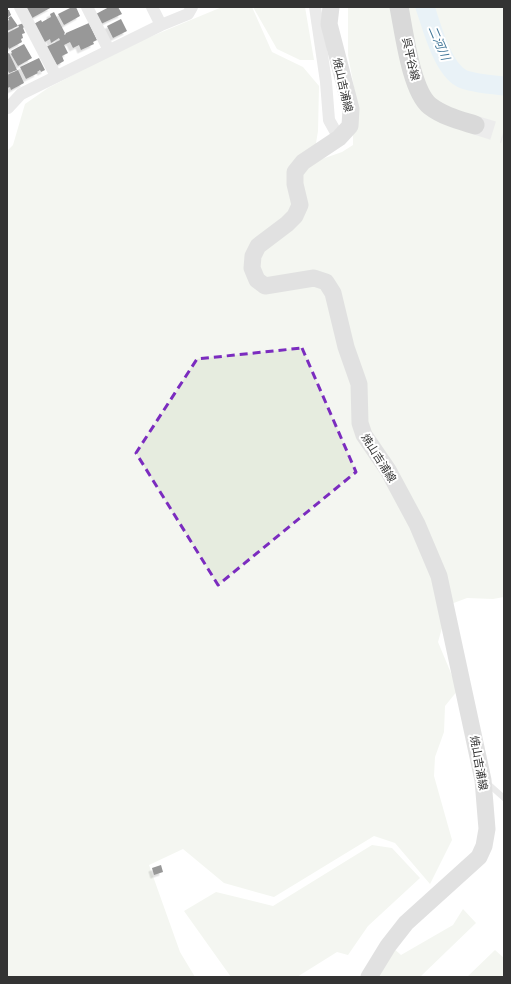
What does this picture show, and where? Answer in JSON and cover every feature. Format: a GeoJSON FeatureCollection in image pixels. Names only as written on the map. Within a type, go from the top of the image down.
{"type":"FeatureCollection","features":[{"type":"Feature","properties":{"kind":"main road","name":"焼山吉浦線"},"geometry":{"type":"LineString","coordinates":[[331,7],[329,24],[351,109],[350,126],[339,138],[303,162],[295,172],[295,184],[300,205],[295,216],[287,224],[258,246],[253,256],[252,268],[257,280],[265,286],[314,278],[326,282],[333,292],[346,346],[360,384],[360,424],[364,435],[388,470],[417,524],[439,576],[483,780],[487,829],[484,846],[479,857],[406,923],[388,946],[369,977]]}},
{"type":"Feature","properties":{"kind":"main road","name":"呉平谷線"},"geometry":{"type":"LineString","coordinates":[[399,7],[411,65],[418,89],[429,105],[448,116],[475,125]]}},
{"type":"Feature","properties":{"kind":"street"},"geometry":{"type":"LineString","coordinates":[[20,7],[56,76]]}},
{"type":"Feature","properties":{"kind":"street"},"geometry":{"type":"LineString","coordinates":[[87,7],[109,50]]}},
{"type":"Feature","properties":{"kind":"street"},"geometry":{"type":"LineString","coordinates":[[152,7],[161,25]]}},
{"type":"Feature","properties":{"kind":"street"},"geometry":{"type":"LineString","coordinates":[[7,109],[21,94],[161,25],[188,14],[192,7]]}},
{"type":"Feature","properties":{"kind":"street"},"geometry":{"type":"LineString","coordinates":[[315,7],[326,82],[329,120],[339,138]]}},
{"type":"Feature","properties":{"kind":"lane"},"geometry":{"type":"LineString","coordinates":[[483,780],[504,798]]}},
{"type":"Feature","properties":{"kind":"highlighted area"},"geometry":{"type":"Polygon","coordinates":[[[302,348],[356,472],[218,585],[136,453],[197,359],[302,348]]]}},
{"type":"Feature","properties":{"kind":"shaded area"},"geometry":{"type":"Polygon","coordinates":[[[222,7],[252,7],[272,52],[303,67],[319,86],[318,131],[316,143],[319,160],[342,152],[353,145],[353,131],[358,109],[348,55],[348,7],[504,7],[504,597],[493,599],[467,598],[451,604],[447,610],[438,642],[458,690],[445,706],[444,732],[435,757],[434,776],[452,840],[430,884],[395,843],[374,836],[274,897],[224,883],[183,849],[149,865],[180,952],[195,977],[7,977],[7,151],[13,145],[25,104],[48,88],[133,44],[222,7]]]}},
{"type":"Feature","properties":{"kind":"shaded area"},"geometry":{"type":"Polygon","coordinates":[[[253,7],[305,7],[314,60],[300,60],[277,49],[253,7]]]}},
{"type":"Feature","properties":{"kind":"shaded area"},"geometry":{"type":"Polygon","coordinates":[[[372,845],[392,848],[420,878],[368,926],[348,955],[337,952],[297,977],[231,977],[184,911],[216,892],[273,906],[372,845]]]}},
{"type":"Feature","properties":{"kind":"shaded area"},"geometry":{"type":"Polygon","coordinates":[[[463,909],[476,923],[420,977],[376,977],[392,947],[401,955],[453,925],[463,909]]]}},
{"type":"Feature","properties":{"kind":"shaded area"},"geometry":{"type":"Polygon","coordinates":[[[495,950],[504,958],[504,977],[467,977],[495,950]]]}},
{"type":"Feature","properties":{"kind":"building"},"geometry":{"type":"Polygon","coordinates":[[[26,7],[52,7],[32,18],[26,7]]]}},
{"type":"Feature","properties":{"kind":"building"},"geometry":{"type":"Polygon","coordinates":[[[72,7],[76,7],[80,16],[64,25],[58,14],[72,7]]]}},
{"type":"Feature","properties":{"kind":"building"},"geometry":{"type":"Polygon","coordinates":[[[109,7],[118,7],[122,14],[101,24],[96,14],[109,7]]]}},
{"type":"Feature","properties":{"kind":"building"},"geometry":{"type":"Polygon","coordinates":[[[7,10],[9,10],[11,15],[7,18],[7,10]]]}},
{"type":"Feature","properties":{"kind":"building"},"geometry":{"type":"Polygon","coordinates":[[[54,12],[65,35],[66,33],[89,23],[97,40],[93,42],[94,44],[81,50],[79,45],[73,48],[70,42],[64,45],[68,53],[62,56],[64,61],[57,65],[46,47],[60,40],[59,38],[51,43],[50,39],[43,43],[32,25],[51,17],[50,14],[54,12]]]}},
{"type":"Feature","properties":{"kind":"building"},"geometry":{"type":"Polygon","coordinates":[[[11,16],[18,26],[7,31],[7,21],[11,16]]]}},
{"type":"Feature","properties":{"kind":"building"},"geometry":{"type":"Polygon","coordinates":[[[121,19],[127,31],[113,38],[107,26],[121,19]]]}},
{"type":"Feature","properties":{"kind":"building"},"geometry":{"type":"Polygon","coordinates":[[[24,23],[25,26],[23,28],[25,33],[22,34],[22,42],[9,49],[7,45],[7,33],[19,27],[18,25],[24,23]]]}},
{"type":"Feature","properties":{"kind":"building"},"geometry":{"type":"Polygon","coordinates":[[[24,44],[32,58],[18,66],[11,54],[11,51],[24,44]]]}},
{"type":"Feature","properties":{"kind":"building"},"geometry":{"type":"Polygon","coordinates":[[[9,53],[17,70],[9,73],[7,69],[7,54],[9,53]]]}},
{"type":"Feature","properties":{"kind":"building"},"geometry":{"type":"Polygon","coordinates":[[[39,58],[45,70],[41,72],[40,70],[37,72],[38,73],[26,79],[20,67],[39,58]]]}},
{"type":"Feature","properties":{"kind":"building"},"geometry":{"type":"Polygon","coordinates":[[[18,70],[24,83],[11,90],[10,87],[7,88],[7,75],[18,70]]]}},
{"type":"Feature","properties":{"kind":"building"},"geometry":{"type":"Polygon","coordinates":[[[161,865],[163,872],[154,875],[152,868],[161,865]]]}},
{"type":"Feature","properties":{"kind":"waterway","name":"二河川"},"geometry":{"type":"LineString","coordinates":[[425,7],[438,46],[454,73],[461,78],[470,81],[482,84],[504,86]]}},
{"type":"Feature","properties":{"kind":"tunnel"},"geometry":{"type":"LineString","coordinates":[[475,125],[504,134]]}}]}
